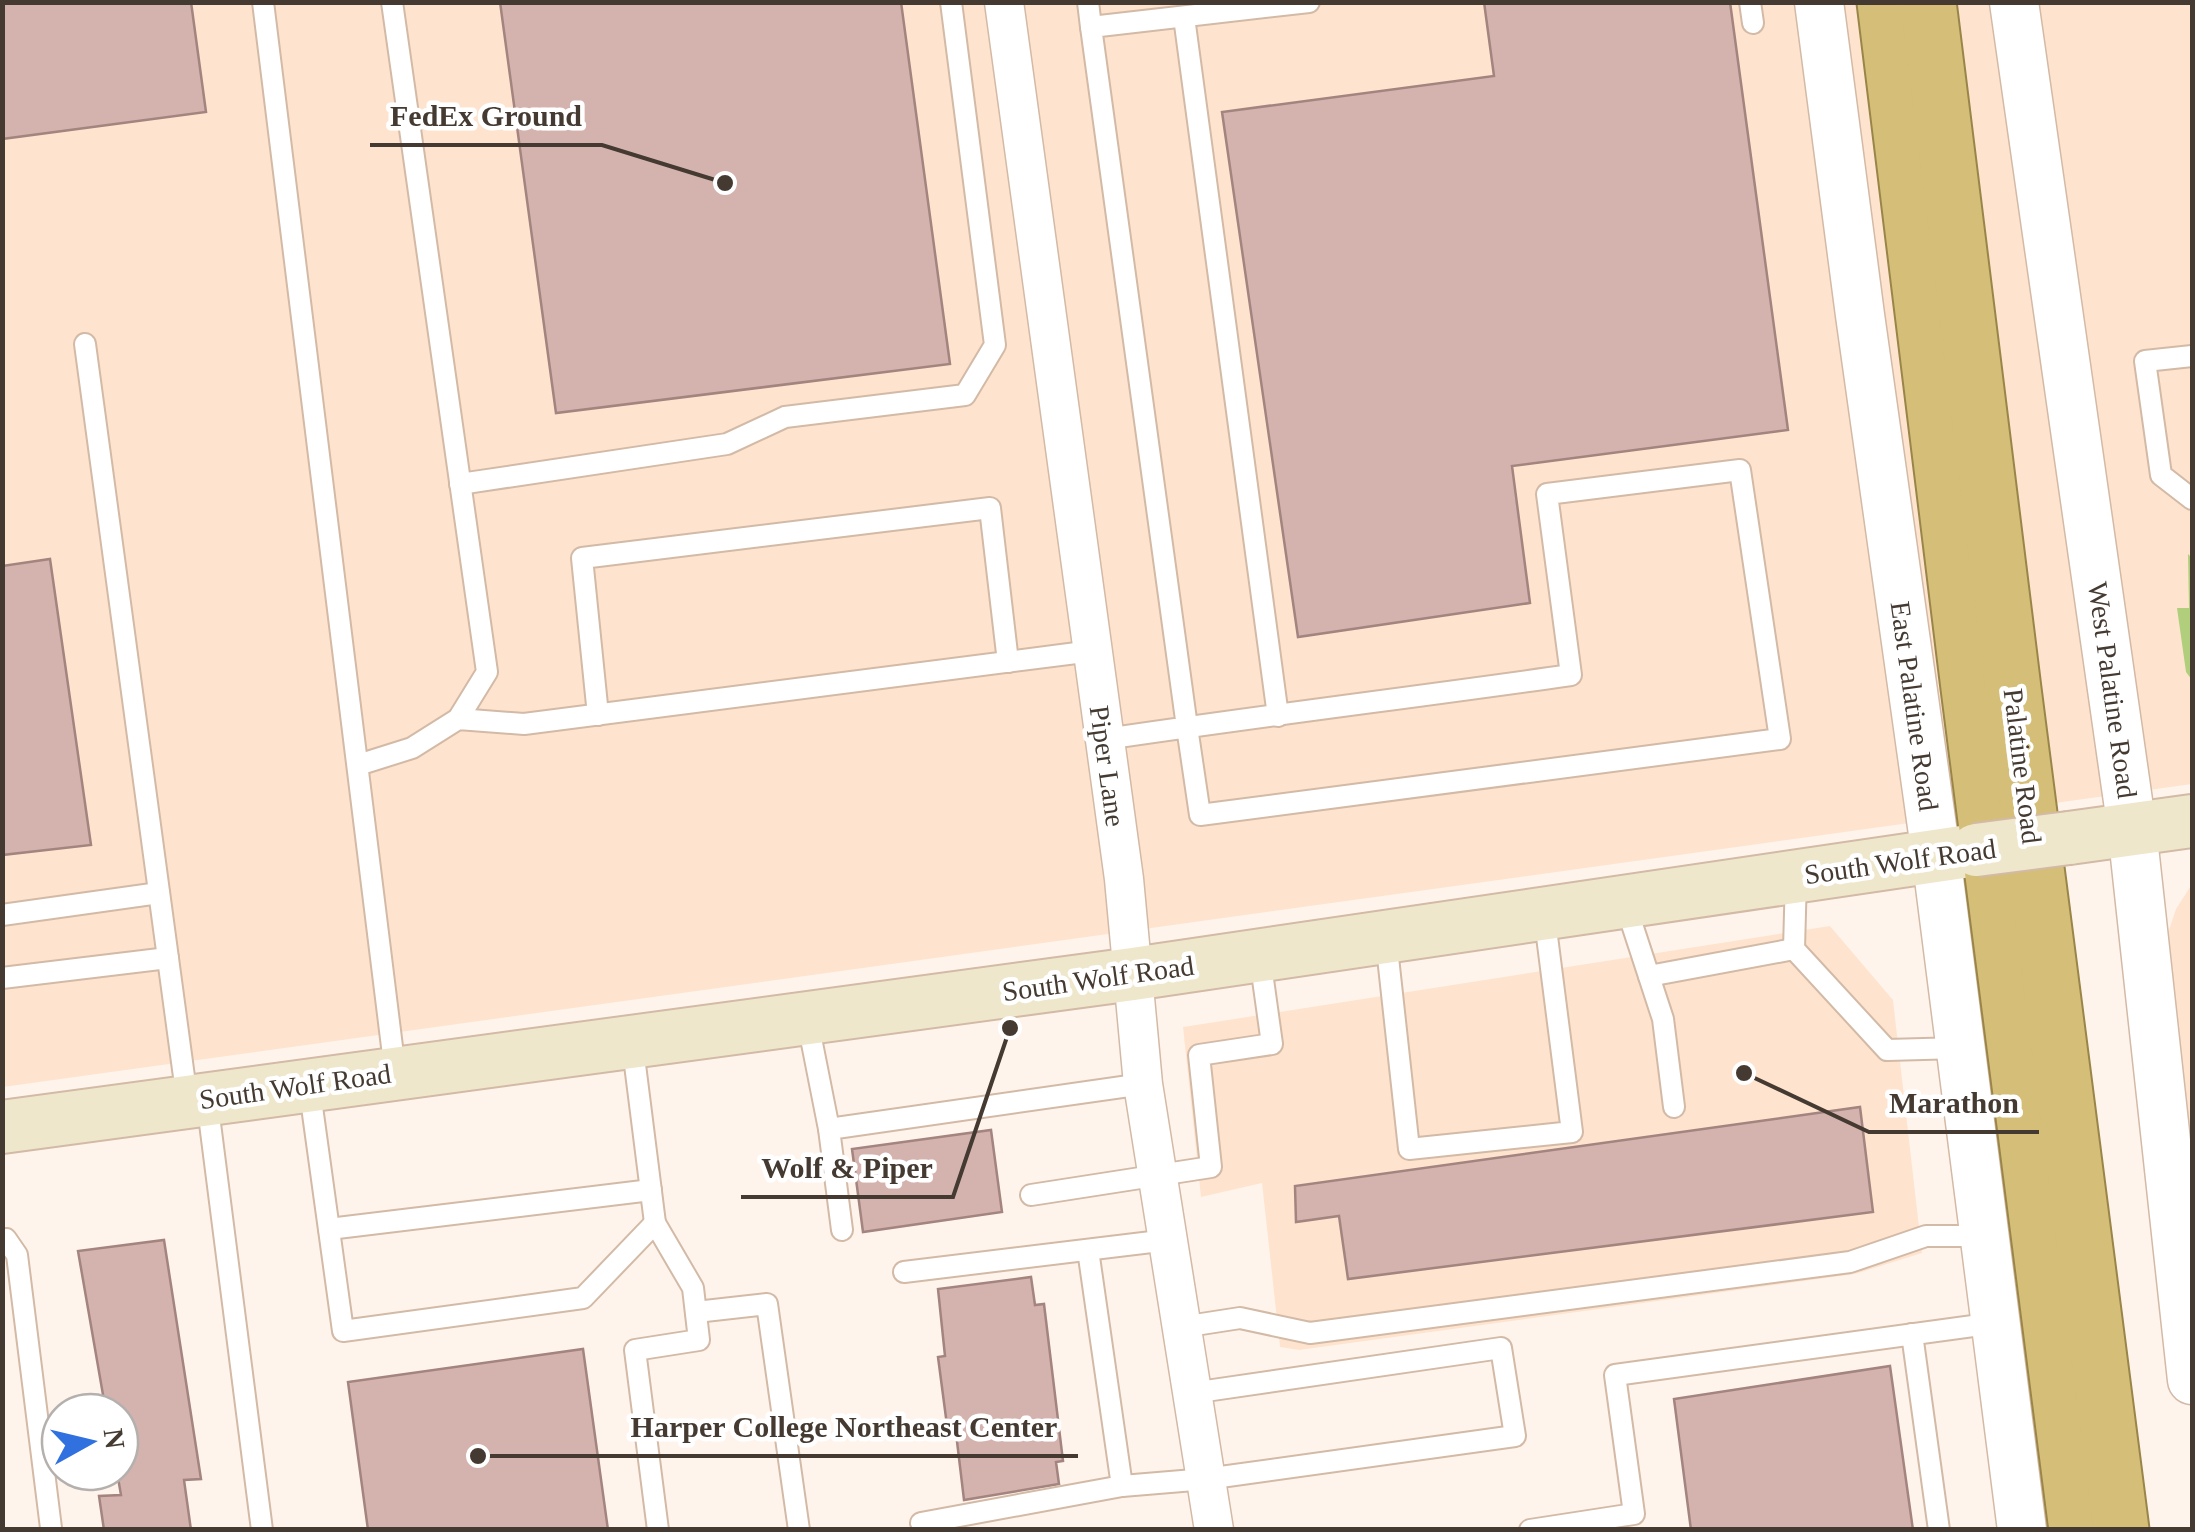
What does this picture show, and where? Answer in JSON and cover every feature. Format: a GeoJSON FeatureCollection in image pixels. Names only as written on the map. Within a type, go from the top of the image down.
{"type":"FeatureCollection","features":[{"type":"Feature","properties":{"kind":"highway","name":"Palatine Road"},"geometry":{"type":"LineString","coordinates":[[1885,2],[2078,1530]]}},
{"type":"Feature","properties":{"kind":"highway","name":"Palatine Road"},"geometry":{"type":"LineString","coordinates":[[1928,2],[2121,1530]]}},
{"type":"Feature","properties":{"kind":"main road","name":"South Wolf Road"},"geometry":{"type":"LineString","coordinates":[[2,1127],[1132,974],[1956,852],[2192,821]]}},
{"type":"Feature","properties":{"kind":"street","name":"Piper Lane"},"geometry":{"type":"LineString","coordinates":[[1004,2],[1124,879],[1143,1084],[1214,1530]]}},
{"type":"Feature","properties":{"kind":"street","name":"East Palatine Road"},"geometry":{"type":"LineString","coordinates":[[1819,2],[1860,315],[1956,852],[1960,1048],[2022,1530]]}},
{"type":"Feature","properties":{"kind":"street","name":"West Palatine Road"},"geometry":{"type":"LineString","coordinates":[[2014,2],[2132,829],[2192,1380]]}},
{"type":"Feature","properties":{"kind":"lane"},"geometry":{"type":"LineString","coordinates":[[263,2],[395,1073]]}},
{"type":"Feature","properties":{"kind":"lane"},"geometry":{"type":"LineString","coordinates":[[358,766],[412,748],[458,720],[487,672],[392,2]]}},
{"type":"Feature","properties":{"kind":"lane"},"geometry":{"type":"LineString","coordinates":[[460,484],[727,444],[785,416],[965,395],[995,345],[950,2]]}},
{"type":"Feature","properties":{"kind":"lane"},"geometry":{"type":"LineString","coordinates":[[1088,2],[1091,27],[1188,726],[1200,814],[1780,739],[1740,470],[1547,494],[1571,675],[1278,716],[1188,726],[1105,738]]}},
{"type":"Feature","properties":{"kind":"lane"},"geometry":{"type":"LineString","coordinates":[[1091,27],[1309,2]]}},
{"type":"Feature","properties":{"kind":"lane"},"geometry":{"type":"LineString","coordinates":[[1184,16],[1278,716]]}},
{"type":"Feature","properties":{"kind":"lane"},"geometry":{"type":"LineString","coordinates":[[85,344],[168,958],[197,1100],[262,1530]]}},
{"type":"Feature","properties":{"kind":"lane"},"geometry":{"type":"LineString","coordinates":[[2192,356],[2145,360],[2161,475],[2192,499]]}},
{"type":"Feature","properties":{"kind":"lane"},"geometry":{"type":"LineString","coordinates":[[598,715],[582,558],[990,508],[1008,662]]}},
{"type":"Feature","properties":{"kind":"lane"},"geometry":{"type":"LineString","coordinates":[[458,720],[524,724],[1092,651]]}},
{"type":"Feature","properties":{"kind":"lane"},"geometry":{"type":"LineString","coordinates":[[1796,876],[1794,949],[1887,1050],[1960,1048]]}},
{"type":"Feature","properties":{"kind":"lane"},"geometry":{"type":"LineString","coordinates":[[2,915],[159,893]]}},
{"type":"Feature","properties":{"kind":"lane"},"geometry":{"type":"LineString","coordinates":[[1624,901],[1663,1019],[1674,1107]]}},
{"type":"Feature","properties":{"kind":"lane"},"geometry":{"type":"LineString","coordinates":[[1385,937],[1409,1149],[1572,1132],[1544,914]]}},
{"type":"Feature","properties":{"kind":"lane"},"geometry":{"type":"LineString","coordinates":[[1649,976],[1794,949]]}},
{"type":"Feature","properties":{"kind":"lane"},"geometry":{"type":"LineString","coordinates":[[1032,1195],[1211,1167],[1199,1055],[1272,1044],[1260,956]]}},
{"type":"Feature","properties":{"kind":"lane"},"geometry":{"type":"LineString","coordinates":[[2,978],[168,958]]}},
{"type":"Feature","properties":{"kind":"lane"},"geometry":{"type":"LineString","coordinates":[[807,1018],[829,1129],[842,1230]]}},
{"type":"Feature","properties":{"kind":"lane"},"geometry":{"type":"LineString","coordinates":[[632,1041],[655,1222],[693,1288],[698,1340],[635,1350],[658,1530]]}},
{"type":"Feature","properties":{"kind":"lane"},"geometry":{"type":"LineString","coordinates":[[829,1129],[1143,1084]]}},
{"type":"Feature","properties":{"kind":"lane"},"geometry":{"type":"LineString","coordinates":[[309,1085],[343,1331],[583,1298],[655,1222]]}},
{"type":"Feature","properties":{"kind":"lane"},"geometry":{"type":"LineString","coordinates":[[329,1228],[651,1190]]}},
{"type":"Feature","properties":{"kind":"lane"},"geometry":{"type":"LineString","coordinates":[[1182,1327],[1240,1318],[1310,1333],[1850,1262],[1926,1236],[1984,1236]]}},
{"type":"Feature","properties":{"kind":"lane"},"geometry":{"type":"LineString","coordinates":[[2,1240],[6,1239],[16,1254],[51,1528]]}},
{"type":"Feature","properties":{"kind":"lane"},"geometry":{"type":"LineString","coordinates":[[904,1272],[1168,1240]]}},
{"type":"Feature","properties":{"kind":"lane"},"geometry":{"type":"LineString","coordinates":[[1088,1250],[1122,1486]]}},
{"type":"Feature","properties":{"kind":"lane"},"geometry":{"type":"LineString","coordinates":[[696,1312],[767,1304],[799,1530]]}},
{"type":"Feature","properties":{"kind":"lane"},"geometry":{"type":"LineString","coordinates":[[1530,1530],[1635,1522],[1615,1374],[1995,1323]]}},
{"type":"Feature","properties":{"kind":"lane"},"geometry":{"type":"LineString","coordinates":[[1912,1334],[1939,1530]]}},
{"type":"Feature","properties":{"kind":"lane"},"geometry":{"type":"LineString","coordinates":[[922,1523],[1122,1486],[1515,1436],[1501,1348],[1192,1393]]}},
{"type":"Feature","properties":{"kind":"shaded area"},"geometry":{"type":"Polygon","coordinates":[[[2,3],[2192,3],[2192,784],[3,1087],[2,3]]]}},
{"type":"Feature","properties":{"kind":"shaded area"},"geometry":{"type":"Polygon","coordinates":[[[2188,554],[2192,558],[2192,680],[2186,672],[2177,608],[2189,608],[2188,554]]]}},
{"type":"Feature","properties":{"kind":"shaded area"},"geometry":{"type":"Polygon","coordinates":[[[2192,884],[2192,1217],[2165,942],[2176,909],[2192,884]]]}},
{"type":"Feature","properties":{"kind":"shaded area"},"geometry":{"type":"Polygon","coordinates":[[[1830,926],[1893,1000],[1922,1253],[1855,1274],[1299,1350],[1280,1347],[1262,1183],[1201,1197],[1183,1027],[1830,926]]]}},
{"type":"Feature","properties":{"kind":"building"},"geometry":{"type":"Polygon","coordinates":[[[2,2],[191,2],[206,112],[2,139],[2,2]]]}},
{"type":"Feature","properties":{"kind":"building"},"geometry":{"type":"Polygon","coordinates":[[[500,2],[901,2],[950,364],[556,413],[500,2]]]}},
{"type":"Feature","properties":{"kind":"building"},"geometry":{"type":"Polygon","coordinates":[[[1484,2],[1730,2],[1788,430],[1512,466],[1530,603],[1298,637],[1222,112],[1494,76],[1484,2]]]}},
{"type":"Feature","properties":{"kind":"building"},"geometry":{"type":"Polygon","coordinates":[[[50,559],[91,845],[2,855],[2,566],[50,559]]]}},
{"type":"Feature","properties":{"kind":"building"},"geometry":{"type":"Polygon","coordinates":[[[1860,1107],[1873,1212],[1348,1279],[1339,1216],[1296,1222],[1295,1186],[1860,1107]]]}},
{"type":"Feature","properties":{"kind":"building"},"geometry":{"type":"Polygon","coordinates":[[[991,1130],[1002,1212],[863,1232],[852,1149],[991,1130]]]}},
{"type":"Feature","properties":{"kind":"building"},"geometry":{"type":"Polygon","coordinates":[[[164,1240],[201,1479],[184,1480],[191,1530],[104,1530],[99,1496],[140,1492],[140,1392],[103,1392],[78,1251],[164,1240]]]}},
{"type":"Feature","properties":{"kind":"building"},"geometry":{"type":"Polygon","coordinates":[[[1031,1277],[1035,1305],[1044,1304],[1063,1461],[1056,1462],[1059,1484],[964,1500],[956,1433],[948,1433],[938,1357],[945,1356],[938,1289],[1031,1277]]]}},
{"type":"Feature","properties":{"kind":"building"},"geometry":{"type":"Polygon","coordinates":[[[583,1349],[608,1530],[368,1530],[348,1382],[583,1349]]]}},
{"type":"Feature","properties":{"kind":"building"},"geometry":{"type":"Polygon","coordinates":[[[1890,1366],[1913,1530],[1691,1530],[1674,1399],[1890,1366]]]}},
{"type":"Feature","properties":{"kind":"place","name":"FedEx Ground"},"geometry":{"type":"Point","coordinates":[725,183]}},
{"type":"Feature","properties":{"kind":"place","name":"Wolf & Piper"},"geometry":{"type":"Point","coordinates":[1010,1028]}},
{"type":"Feature","properties":{"kind":"place","name":"Marathon"},"geometry":{"type":"Point","coordinates":[1744,1073]}},
{"type":"Feature","properties":{"kind":"place","name":"Harper College Northeast Center"},"geometry":{"type":"Point","coordinates":[478,1456]}}]}
